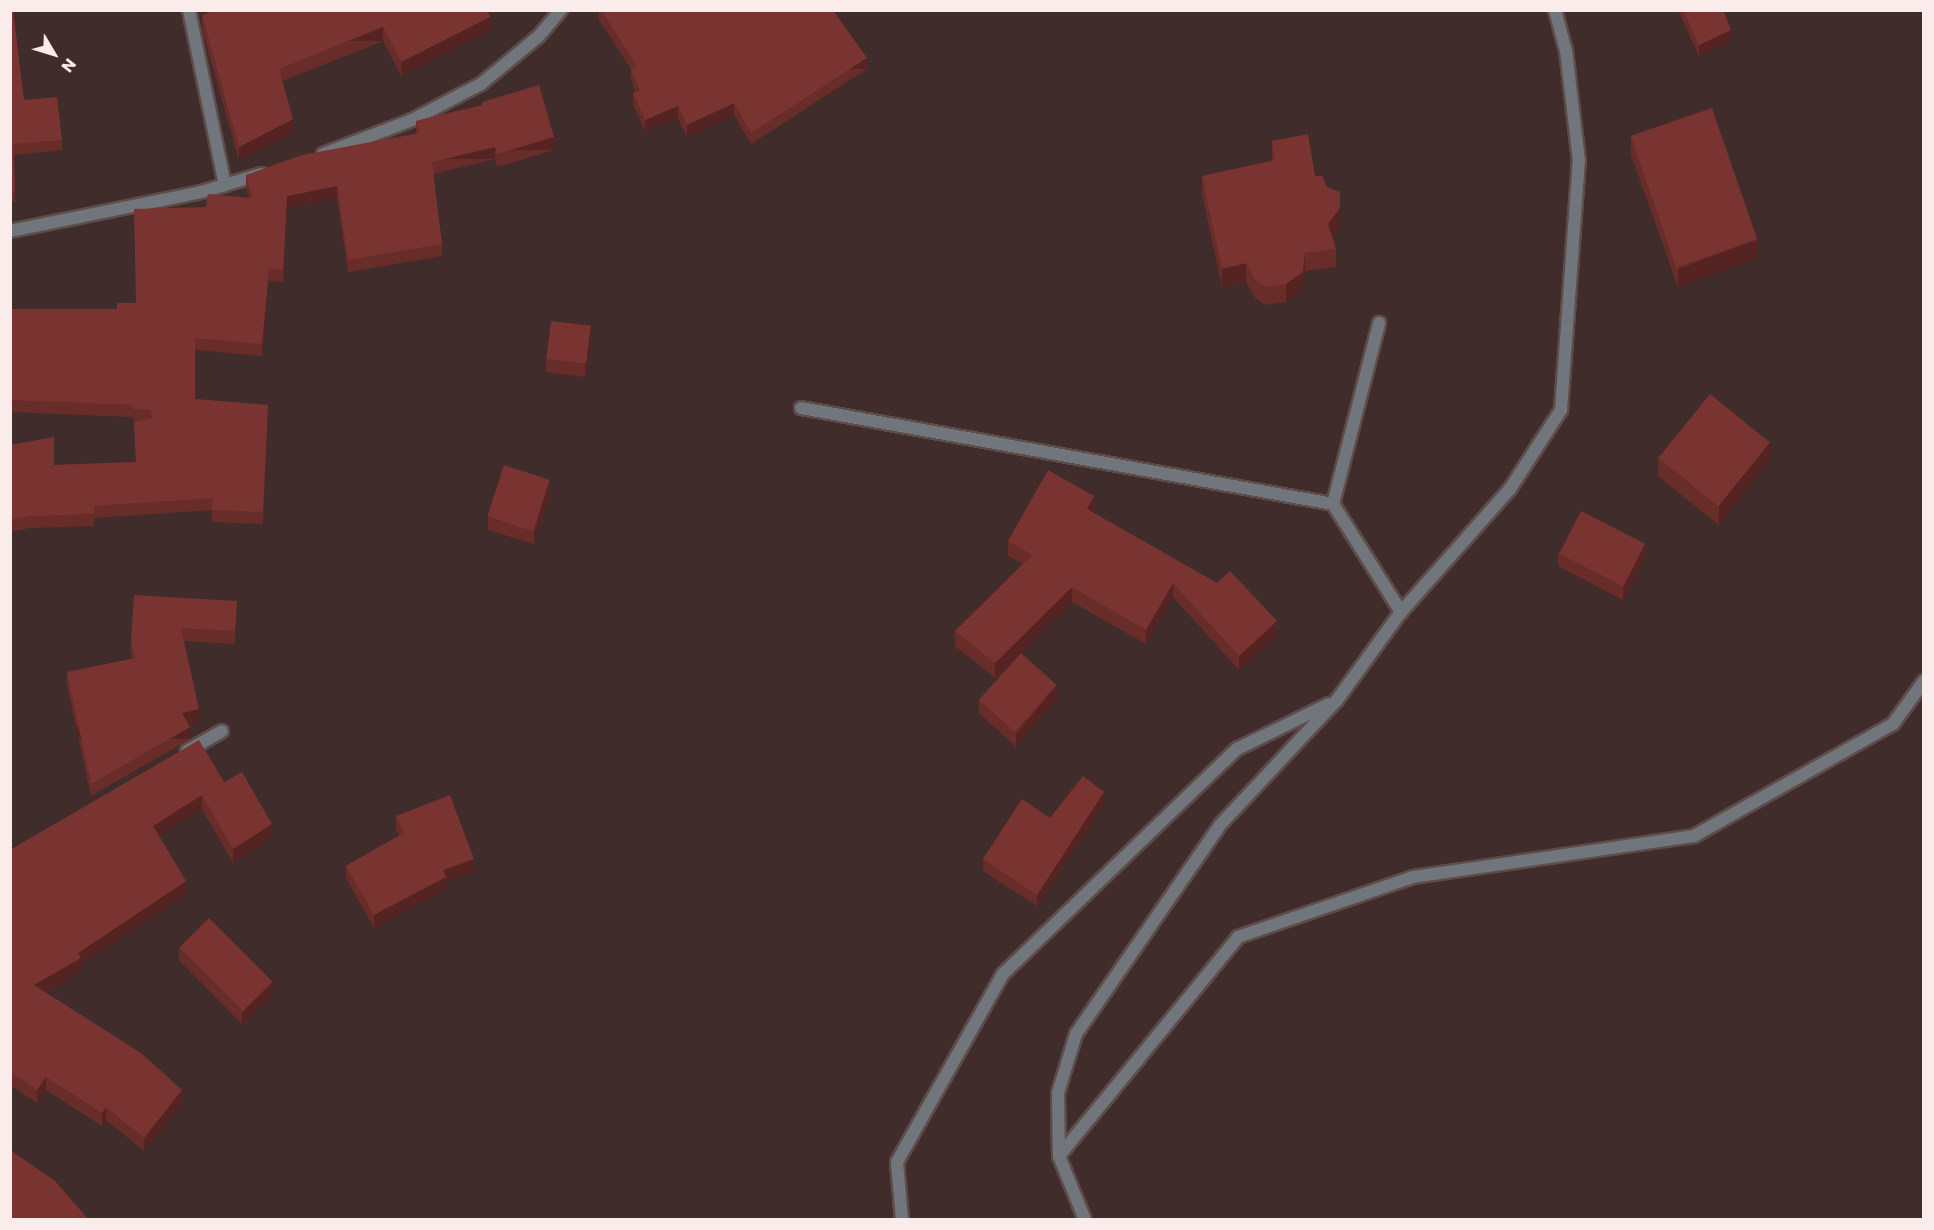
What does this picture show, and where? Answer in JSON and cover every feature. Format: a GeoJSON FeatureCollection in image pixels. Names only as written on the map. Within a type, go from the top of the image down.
{"type":"FeatureCollection","features":[{"type":"Feature","properties":{"kind":"street"},"geometry":{"type":"LineString","coordinates":[[189,10],[225,186]]}},
{"type":"Feature","properties":{"kind":"street"},"geometry":{"type":"LineString","coordinates":[[311,158],[412,120],[481,84],[539,36],[561,10]]}},
{"type":"Feature","properties":{"kind":"street"},"geometry":{"type":"LineString","coordinates":[[1085,1220],[1059,1156],[1058,1093],[1076,1034],[1220,825],[1337,700],[1401,612],[1510,489],[1561,410],[1579,161],[1566,51],[1555,10]]}},
{"type":"Feature","properties":{"kind":"street"},"geometry":{"type":"LineString","coordinates":[[10,231],[225,186],[279,168]]}},
{"type":"Feature","properties":{"kind":"street"},"geometry":{"type":"LineString","coordinates":[[1379,323],[1334,504],[1401,612]]}},
{"type":"Feature","properties":{"kind":"street"},"geometry":{"type":"LineString","coordinates":[[801,408],[1334,504]]}},
{"type":"Feature","properties":{"kind":"street"},"geometry":{"type":"LineString","coordinates":[[1059,1156],[1238,937],[1413,877],[1694,836],[1893,724],[1923,681]]}},
{"type":"Feature","properties":{"kind":"street"},"geometry":{"type":"LineString","coordinates":[[902,1220],[897,1162],[1003,974],[1237,748],[1337,700]]}},
{"type":"Feature","properties":{"kind":"street"},"geometry":{"type":"LineString","coordinates":[[171,760],[222,731]]}},
{"type":"Feature","properties":{"kind":"building"},"geometry":{"type":"Polygon","coordinates":[[[10,10],[13,10],[24,100],[57,97],[62,140],[13,144],[15,191],[10,191],[10,10]]]}},
{"type":"Feature","properties":{"kind":"building"},"geometry":{"type":"Polygon","coordinates":[[[209,10],[487,10],[490,17],[401,62],[383,27],[279,69],[293,119],[239,147],[202,15],[209,13],[209,10]]]}},
{"type":"Feature","properties":{"kind":"building"},"geometry":{"type":"Polygon","coordinates":[[[601,10],[833,10],[867,58],[751,133],[734,103],[687,125],[678,106],[645,120],[633,93],[640,90],[631,69],[637,66],[601,10]]]}},
{"type":"Feature","properties":{"kind":"building"},"geometry":{"type":"Polygon","coordinates":[[[1683,10],[1723,10],[1731,30],[1699,45],[1683,10]]]}},
{"type":"Feature","properties":{"kind":"building"},"geometry":{"type":"Polygon","coordinates":[[[539,85],[554,137],[497,154],[495,147],[432,162],[442,244],[348,260],[337,186],[287,196],[283,270],[269,269],[262,344],[195,338],[195,399],[268,405],[263,512],[212,510],[213,498],[94,506],[94,514],[30,516],[10,520],[10,445],[54,437],[54,465],[136,462],[134,422],[152,418],[151,410],[133,409],[133,405],[10,400],[10,309],[117,309],[117,303],[136,303],[134,209],[206,207],[208,194],[252,198],[246,175],[302,155],[419,133],[416,121],[483,105],[482,102],[539,85]]]}},
{"type":"Feature","properties":{"kind":"building"},"geometry":{"type":"Polygon","coordinates":[[[1712,108],[1757,239],[1676,267],[1631,136],[1712,108]]]}},
{"type":"Feature","properties":{"kind":"building"},"geometry":{"type":"Polygon","coordinates":[[[1308,134],[1315,176],[1322,176],[1327,187],[1340,192],[1340,208],[1328,224],[1336,249],[1305,253],[1303,272],[1286,284],[1265,287],[1255,280],[1246,263],[1222,269],[1202,176],[1275,160],[1272,141],[1308,134]]]}},
{"type":"Feature","properties":{"kind":"building"},"geometry":{"type":"Polygon","coordinates":[[[551,321],[591,326],[586,364],[546,359],[551,321]]]}},
{"type":"Feature","properties":{"kind":"building"},"geometry":{"type":"Polygon","coordinates":[[[1710,394],[1770,442],[1718,506],[1658,458],[1710,394]]]}},
{"type":"Feature","properties":{"kind":"building"},"geometry":{"type":"Polygon","coordinates":[[[504,465],[550,480],[533,531],[487,516],[504,465]]]}},
{"type":"Feature","properties":{"kind":"building"},"geometry":{"type":"Polygon","coordinates":[[[1048,470],[1094,496],[1087,509],[1217,583],[1230,571],[1277,621],[1239,656],[1173,583],[1146,630],[1072,587],[995,663],[955,631],[1032,555],[1008,541],[1048,470]]]}},
{"type":"Feature","properties":{"kind":"building"},"geometry":{"type":"Polygon","coordinates":[[[1581,511],[1645,544],[1623,586],[1559,554],[1581,511]]]}},
{"type":"Feature","properties":{"kind":"building"},"geometry":{"type":"Polygon","coordinates":[[[134,595],[237,601],[235,631],[181,628],[199,709],[182,713],[190,727],[91,784],[67,672],[135,658],[131,640],[134,595]]]}},
{"type":"Feature","properties":{"kind":"building"},"geometry":{"type":"Polygon","coordinates":[[[1021,653],[1057,685],[1015,732],[979,700],[1021,653]]]}},
{"type":"Feature","properties":{"kind":"building"},"geometry":{"type":"Polygon","coordinates":[[[199,740],[224,782],[220,785],[242,772],[272,824],[233,849],[202,795],[153,826],[186,881],[78,953],[81,958],[34,985],[141,1053],[182,1090],[144,1138],[106,1107],[102,1113],[46,1077],[37,1090],[10,1072],[10,1020],[12,1016],[10,1015],[10,850],[199,740]]]}},
{"type":"Feature","properties":{"kind":"building"},"geometry":{"type":"Polygon","coordinates":[[[1083,776],[1104,792],[1037,895],[983,859],[1022,799],[1050,818],[1083,776]]]}},
{"type":"Feature","properties":{"kind":"building"},"geometry":{"type":"Polygon","coordinates":[[[450,795],[474,859],[443,870],[446,877],[374,915],[346,866],[404,833],[396,816],[450,795]]]}},
{"type":"Feature","properties":{"kind":"building"},"geometry":{"type":"Polygon","coordinates":[[[209,918],[273,982],[243,1011],[179,948],[209,918]]]}},
{"type":"Feature","properties":{"kind":"building"},"geometry":{"type":"Polygon","coordinates":[[[10,1150],[54,1180],[89,1220],[10,1220],[10,1150]]]}}]}
